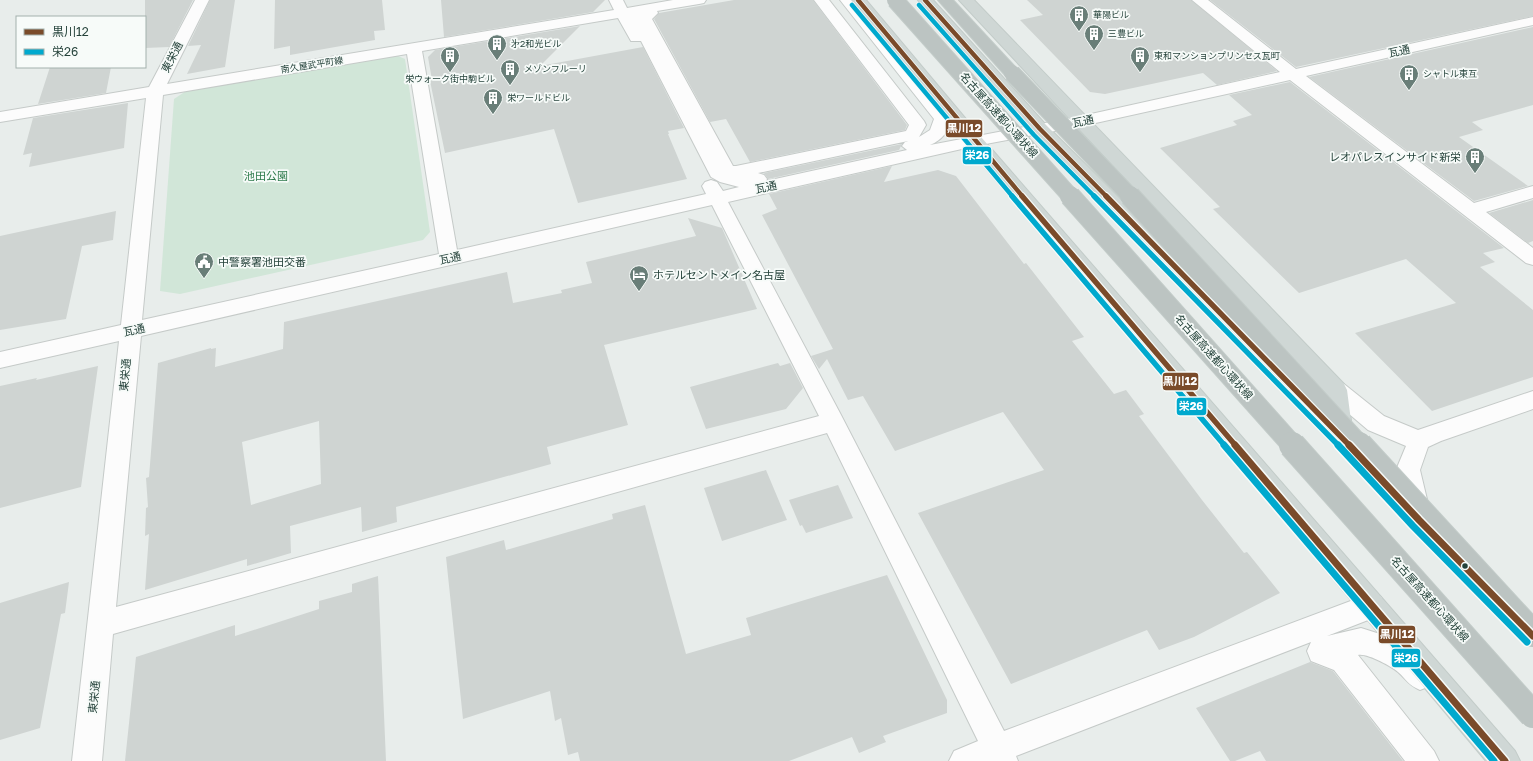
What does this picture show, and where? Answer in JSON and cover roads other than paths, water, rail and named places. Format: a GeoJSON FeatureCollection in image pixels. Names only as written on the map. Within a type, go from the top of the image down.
{"type":"FeatureCollection","features":[{"type":"Feature","properties":{"kind":"highway","name":"名古屋高速都心環状線"},"geometry":{"type":"LineString","coordinates":[[895,0],[1533,715]]}},
{"type":"Feature","properties":{"kind":"highway"},"geometry":{"type":"LineString","coordinates":[[945,0],[1012,73],[1104,166],[1533,635]]}},
{"type":"Feature","properties":{"kind":"main road"},"geometry":{"type":"LineString","coordinates":[[858,0],[975,141],[1505,761]]}},
{"type":"Feature","properties":{"kind":"main road"},"geometry":{"type":"LineString","coordinates":[[925,0],[1040,129],[1341,436],[1419,520],[1533,635]]}},
{"type":"Feature","properties":{"kind":"main road"},"geometry":{"type":"LineString","coordinates":[[966,0],[1336,390],[1341,436]]}},
{"type":"Feature","properties":{"kind":"street","name":"東栄通"},"geometry":{"type":"LineString","coordinates":[[87,761],[129,332],[155,91],[202,0]]}},
{"type":"Feature","properties":{"kind":"street","name":"南久屋武平町線"},"geometry":{"type":"LineString","coordinates":[[0,117],[414,48],[620,7],[700,0]]}},
{"type":"Feature","properties":{"kind":"street"},"geometry":{"type":"LineString","coordinates":[[821,0],[918,125],[912,135],[736,172],[726,171],[644,18],[651,13],[639,14],[636,17],[717,172],[721,176],[736,181],[746,182],[924,143],[940,131],[943,119],[846,0]]}},
{"type":"Feature","properties":{"kind":"street"},"geometry":{"type":"LineString","coordinates":[[1199,0],[1294,75],[1533,258]]}},
{"type":"Feature","properties":{"kind":"street"},"geometry":{"type":"LineString","coordinates":[[620,7],[833,422],[1000,755]]}},
{"type":"Feature","properties":{"kind":"street","name":"瓦通"},"geometry":{"type":"LineString","coordinates":[[0,360],[717,198],[975,141],[1082,121],[1533,21]]}},
{"type":"Feature","properties":{"kind":"street"},"geometry":{"type":"LineString","coordinates":[[414,48],[449,258]]}},
{"type":"Feature","properties":{"kind":"street"},"geometry":{"type":"LineString","coordinates":[[1471,210],[1533,192]]}},
{"type":"Feature","properties":{"kind":"street"},"geometry":{"type":"LineString","coordinates":[[1336,390],[1376,424],[1419,441]]}},
{"type":"Feature","properties":{"kind":"street"},"geometry":{"type":"LineString","coordinates":[[1419,520],[1408,470],[1419,441],[1433,434],[1533,400]]}},
{"type":"Feature","properties":{"kind":"street"},"geometry":{"type":"LineString","coordinates":[[101,624],[833,422]]}},
{"type":"Feature","properties":{"kind":"street"},"geometry":{"type":"LineString","coordinates":[[964,761],[1000,755],[1372,606]]}},
{"type":"Feature","properties":{"kind":"street"},"geometry":{"type":"LineString","coordinates":[[1424,761],[1344,660],[1321,651],[1361,641],[1383,648],[1408,662],[1491,761]]}},
{"type":"Feature","properties":{"kind":"place","name":"華陽ビル"},"geometry":{"type":"Point","coordinates":[1079,32]}},
{"type":"Feature","properties":{"kind":"place","name":"三豊ビル"},"geometry":{"type":"Point","coordinates":[1094,51]}},
{"type":"Feature","properties":{"kind":"place","name":"㐧2和光ビル"},"geometry":{"type":"Point","coordinates":[497,61]}},
{"type":"Feature","properties":{"kind":"place","name":"栄ウォーク街中駒ビル"},"geometry":{"type":"Point","coordinates":[450,73]}},
{"type":"Feature","properties":{"kind":"place","name":"東和マンションプリンセス瓦町"},"geometry":{"type":"Point","coordinates":[1140,73]}},
{"type":"Feature","properties":{"kind":"place","name":"メゾンフルーリ"},"geometry":{"type":"Point","coordinates":[510,86]}},
{"type":"Feature","properties":{"kind":"place","name":"シャトル東互"},"geometry":{"type":"Point","coordinates":[1409,91]}},
{"type":"Feature","properties":{"kind":"place","name":"栄ワールドビル"},"geometry":{"type":"Point","coordinates":[493,115]}},
{"type":"Feature","properties":{"kind":"place","name":"レオパレスインサイド新栄"},"geometry":{"type":"Point","coordinates":[1475,174]}},
{"type":"Feature","properties":{"kind":"place","name":"中警察署池田交番"},"geometry":{"type":"Point","coordinates":[204,279]}},
{"type":"Feature","properties":{"kind":"place","name":"ホテルセントメイン名古屋"},"geometry":{"type":"Point","coordinates":[639,292]}},
{"type":"Feature","properties":{"kind":"park label","name":"池田公園"},"geometry":{"type":"Point","coordinates":[266,176]}}]}
